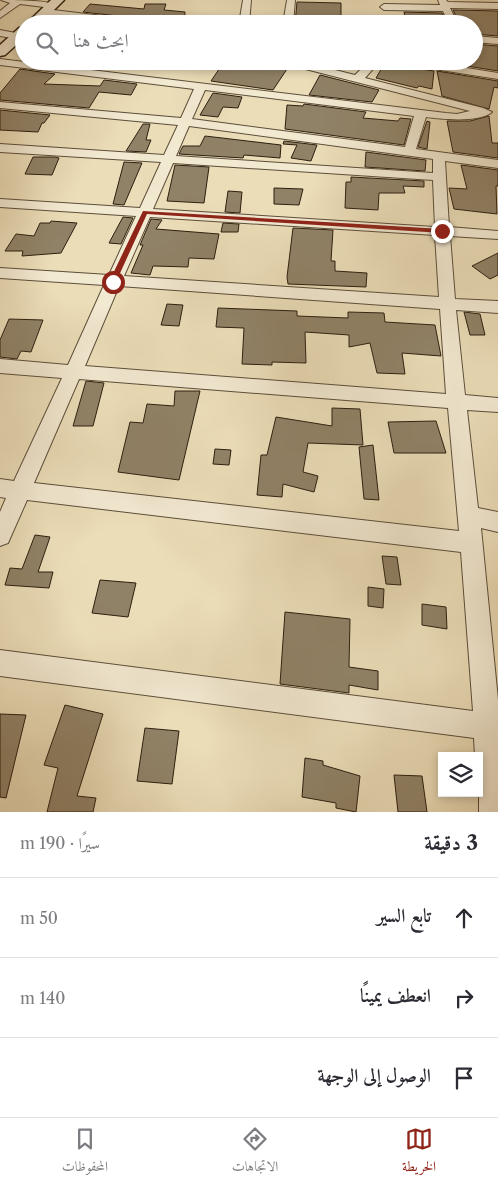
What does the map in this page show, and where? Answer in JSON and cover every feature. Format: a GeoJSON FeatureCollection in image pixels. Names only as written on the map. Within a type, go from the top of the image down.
{"type":"FeatureCollection","features":[{"type":"Feature","properties":{"kind":"main road"},"geometry":{"type":"LineString","coordinates":[[42,15],[52,6]]}},
{"type":"Feature","properties":{"kind":"main road"},"geometry":{"type":"LineString","coordinates":[[0,52],[15,38]]}},
{"type":"Feature","properties":{"kind":"street"},"geometry":{"type":"LineString","coordinates":[[5,0],[52,6],[98,15]]}},
{"type":"Feature","properties":{"kind":"street"},"geometry":{"type":"LineString","coordinates":[[245,15],[247,0]]}},
{"type":"Feature","properties":{"kind":"street"},"geometry":{"type":"LineString","coordinates":[[289,15],[291,0]]}},
{"type":"Feature","properties":{"kind":"street"},"geometry":{"type":"LineString","coordinates":[[0,16],[17,2]]}},
{"type":"Feature","properties":{"kind":"street"},"geometry":{"type":"LineString","coordinates":[[384,7],[444,4],[498,6]]}},
{"type":"Feature","properties":{"kind":"street"},"geometry":{"type":"LineString","coordinates":[[0,33],[15,33]]}},
{"type":"Feature","properties":{"kind":"street"},"geometry":{"type":"LineString","coordinates":[[483,40],[498,41]]}},
{"type":"Feature","properties":{"kind":"street"},"geometry":{"type":"LineString","coordinates":[[0,62],[15,64]]}},
{"type":"Feature","properties":{"kind":"street"},"geometry":{"type":"LineString","coordinates":[[67,70],[457,117],[486,112]]}},
{"type":"Feature","properties":{"kind":"street"},"geometry":{"type":"LineString","coordinates":[[322,70],[498,115]]}},
{"type":"Feature","properties":{"kind":"street"},"geometry":{"type":"LineString","coordinates":[[358,79],[366,70]]}},
{"type":"Feature","properties":{"kind":"street"},"geometry":{"type":"LineString","coordinates":[[460,70],[498,76]]}},
{"type":"Feature","properties":{"kind":"street"},"geometry":{"type":"LineString","coordinates":[[0,536],[10,489],[74,373],[201,86]]}},
{"type":"Feature","properties":{"kind":"street"},"geometry":{"type":"LineString","coordinates":[[0,105],[185,122],[409,153],[439,167]]}},
{"type":"Feature","properties":{"kind":"street"},"geometry":{"type":"LineString","coordinates":[[409,153],[421,113]]}},
{"type":"Feature","properties":{"kind":"street"},"geometry":{"type":"LineString","coordinates":[[0,148],[170,159],[439,167],[498,164]]}},
{"type":"Feature","properties":{"kind":"street"},"geometry":{"type":"LineString","coordinates":[[439,167],[447,304],[456,402],[493,727],[493,812]]}},
{"type":"Feature","properties":{"kind":"street"},"geometry":{"type":"LineString","coordinates":[[0,203],[498,235]]}},
{"type":"Feature","properties":{"kind":"street"},"geometry":{"type":"LineString","coordinates":[[0,273],[498,307]]}},
{"type":"Feature","properties":{"kind":"street"},"geometry":{"type":"LineString","coordinates":[[0,366],[498,405]]}},
{"type":"Feature","properties":{"kind":"street"},"geometry":{"type":"LineString","coordinates":[[10,489],[471,543]]}},
{"type":"Feature","properties":{"kind":"street"},"geometry":{"type":"LineString","coordinates":[[468,516],[498,522]]}},
{"type":"Feature","properties":{"kind":"street"},"geometry":{"type":"LineString","coordinates":[[0,663],[493,727]]}},
{"type":"Feature","properties":{"kind":"building"},"geometry":{"type":"Polygon","coordinates":[[[297,2],[341,3],[341,15],[296,15],[297,2]]]}},
{"type":"Feature","properties":{"kind":"building"},"geometry":{"type":"Polygon","coordinates":[[[90,4],[144,9],[145,4],[166,4],[164,10],[185,12],[185,15],[109,15],[83,12],[90,4]]]}},
{"type":"Feature","properties":{"kind":"building"},"geometry":{"type":"Polygon","coordinates":[[[453,10],[498,11],[498,36],[483,35],[483,15],[456,15],[453,10]]]}},
{"type":"Feature","properties":{"kind":"building"},"geometry":{"type":"Polygon","coordinates":[[[404,12],[442,13],[443,15],[405,15],[404,12]]]}},
{"type":"Feature","properties":{"kind":"building"},"geometry":{"type":"Polygon","coordinates":[[[483,45],[498,46],[498,71],[483,69],[483,45]]]}},
{"type":"Feature","properties":{"kind":"building"},"geometry":{"type":"Polygon","coordinates":[[[19,70],[55,74],[44,84],[100,86],[104,80],[137,84],[131,95],[99,92],[89,108],[0,100],[0,93],[19,70]]]}},
{"type":"Feature","properties":{"kind":"building"},"geometry":{"type":"Polygon","coordinates":[[[219,70],[286,70],[273,90],[211,81],[219,70]]]}},
{"type":"Feature","properties":{"kind":"building"},"geometry":{"type":"Polygon","coordinates":[[[381,70],[434,71],[432,89],[419,86],[417,88],[376,78],[381,70]]]}},
{"type":"Feature","properties":{"kind":"building"},"geometry":{"type":"Polygon","coordinates":[[[437,71],[498,81],[498,88],[494,87],[489,109],[442,96],[437,71]]]}},
{"type":"Feature","properties":{"kind":"building"},"geometry":{"type":"Polygon","coordinates":[[[320,75],[379,90],[372,102],[309,95],[320,75]]]}},
{"type":"Feature","properties":{"kind":"building"},"geometry":{"type":"Polygon","coordinates":[[[213,93],[242,97],[238,108],[223,107],[218,117],[200,115],[213,93]]]}},
{"type":"Feature","properties":{"kind":"building"},"geometry":{"type":"Polygon","coordinates":[[[304,104],[366,112],[363,118],[398,121],[400,118],[411,119],[404,145],[285,129],[287,105],[303,106],[304,104]]]}},
{"type":"Feature","properties":{"kind":"building"},"geometry":{"type":"Polygon","coordinates":[[[0,110],[50,115],[42,123],[38,132],[0,130],[0,110]]]}},
{"type":"Feature","properties":{"kind":"building"},"geometry":{"type":"Polygon","coordinates":[[[489,116],[492,143],[498,143],[498,158],[453,152],[447,121],[470,121],[489,116]]]}},
{"type":"Feature","properties":{"kind":"building"},"geometry":{"type":"Polygon","coordinates":[[[427,121],[430,122],[427,149],[418,147],[427,121]]]}},
{"type":"Feature","properties":{"kind":"building"},"geometry":{"type":"Polygon","coordinates":[[[143,124],[150,124],[146,140],[151,140],[146,152],[126,151],[143,124]]]}},
{"type":"Feature","properties":{"kind":"building"},"geometry":{"type":"Polygon","coordinates":[[[205,136],[281,145],[280,158],[244,155],[243,158],[179,154],[183,146],[200,146],[205,136]]]}},
{"type":"Feature","properties":{"kind":"building"},"geometry":{"type":"Polygon","coordinates":[[[284,141],[317,145],[311,161],[291,158],[297,145],[283,144],[284,141]]]}},
{"type":"Feature","properties":{"kind":"building"},"geometry":{"type":"Polygon","coordinates":[[[366,152],[426,160],[425,171],[365,167],[366,152]]]}},
{"type":"Feature","properties":{"kind":"building"},"geometry":{"type":"Polygon","coordinates":[[[33,157],[59,158],[52,175],[25,174],[33,157]]]}},
{"type":"Feature","properties":{"kind":"building"},"geometry":{"type":"Polygon","coordinates":[[[124,162],[142,163],[124,205],[113,204],[124,162]]]}},
{"type":"Feature","properties":{"kind":"building"},"geometry":{"type":"Polygon","coordinates":[[[175,165],[209,167],[204,203],[167,201],[175,165]]]}},
{"type":"Feature","properties":{"kind":"building"},"geometry":{"type":"Polygon","coordinates":[[[461,165],[498,170],[498,186],[496,186],[497,214],[454,209],[449,188],[467,189],[461,165]]]}},
{"type":"Feature","properties":{"kind":"building"},"geometry":{"type":"Polygon","coordinates":[[[351,177],[424,181],[424,187],[403,186],[405,193],[379,193],[378,210],[345,208],[346,182],[351,182],[351,177]]]}},
{"type":"Feature","properties":{"kind":"building"},"geometry":{"type":"Polygon","coordinates":[[[274,188],[303,189],[299,205],[274,204],[274,188]]]}},
{"type":"Feature","properties":{"kind":"building"},"geometry":{"type":"Polygon","coordinates":[[[228,191],[242,192],[240,213],[225,212],[228,191]]]}},
{"type":"Feature","properties":{"kind":"building"},"geometry":{"type":"Polygon","coordinates":[[[123,217],[133,218],[121,244],[109,243],[123,217]]]}},
{"type":"Feature","properties":{"kind":"building"},"geometry":{"type":"Polygon","coordinates":[[[151,219],[162,220],[156,229],[219,234],[214,259],[189,258],[188,267],[153,266],[150,275],[131,273],[143,245],[140,245],[151,219]]]}},
{"type":"Feature","properties":{"kind":"building"},"geometry":{"type":"Polygon","coordinates":[[[51,221],[77,223],[61,253],[22,256],[23,251],[5,251],[16,234],[34,236],[40,223],[50,223],[51,221]]]}},
{"type":"Feature","properties":{"kind":"building"},"geometry":{"type":"Polygon","coordinates":[[[223,223],[239,224],[238,232],[221,232],[223,223]]]}},
{"type":"Feature","properties":{"kind":"building"},"geometry":{"type":"Polygon","coordinates":[[[293,228],[333,230],[331,261],[335,261],[335,271],[367,273],[366,287],[288,284],[287,277],[293,228]]]}},
{"type":"Feature","properties":{"kind":"building"},"geometry":{"type":"Polygon","coordinates":[[[498,253],[498,275],[490,279],[472,266],[498,253]]]}},
{"type":"Feature","properties":{"kind":"building"},"geometry":{"type":"Polygon","coordinates":[[[167,304],[183,305],[179,326],[161,325],[167,304]]]}},
{"type":"Feature","properties":{"kind":"building"},"geometry":{"type":"Polygon","coordinates":[[[218,308],[297,311],[297,316],[348,318],[348,312],[384,313],[385,322],[435,325],[441,356],[402,353],[405,374],[377,373],[370,343],[349,347],[349,335],[305,332],[306,363],[272,362],[272,365],[242,364],[244,328],[216,327],[218,308]]]}},
{"type":"Feature","properties":{"kind":"building"},"geometry":{"type":"Polygon","coordinates":[[[464,312],[480,314],[485,335],[470,335],[464,312]]]}},
{"type":"Feature","properties":{"kind":"building"},"geometry":{"type":"Polygon","coordinates":[[[9,319],[43,320],[31,352],[21,351],[17,359],[0,357],[0,340],[9,319]]]}},
{"type":"Feature","properties":{"kind":"building"},"geometry":{"type":"Polygon","coordinates":[[[86,381],[104,383],[93,426],[73,426],[86,381]]]}},
{"type":"Feature","properties":{"kind":"building"},"geometry":{"type":"Polygon","coordinates":[[[175,391],[200,391],[179,480],[118,472],[130,422],[143,423],[147,404],[174,406],[175,391]]]}},
{"type":"Feature","properties":{"kind":"building"},"geometry":{"type":"Polygon","coordinates":[[[332,408],[360,409],[363,445],[308,443],[303,472],[318,476],[314,492],[283,484],[282,497],[257,495],[261,455],[267,455],[276,417],[332,426],[332,408]]]}},
{"type":"Feature","properties":{"kind":"building"},"geometry":{"type":"Polygon","coordinates":[[[436,421],[446,453],[394,453],[388,422],[436,421]]]}},
{"type":"Feature","properties":{"kind":"building"},"geometry":{"type":"Polygon","coordinates":[[[373,445],[379,500],[364,499],[359,447],[373,445]]]}},
{"type":"Feature","properties":{"kind":"building"},"geometry":{"type":"Polygon","coordinates":[[[215,449],[231,450],[229,465],[213,464],[215,449]]]}},
{"type":"Feature","properties":{"kind":"building"},"geometry":{"type":"Polygon","coordinates":[[[35,535],[50,537],[38,572],[53,572],[49,588],[5,585],[10,568],[22,569],[35,535]]]}},
{"type":"Feature","properties":{"kind":"building"},"geometry":{"type":"Polygon","coordinates":[[[382,556],[397,557],[401,585],[386,584],[382,556]]]}},
{"type":"Feature","properties":{"kind":"building"},"geometry":{"type":"Polygon","coordinates":[[[100,580],[136,583],[128,617],[92,613],[100,580]]]}},
{"type":"Feature","properties":{"kind":"building"},"geometry":{"type":"Polygon","coordinates":[[[368,587],[384,589],[383,608],[368,606],[368,587]]]}},
{"type":"Feature","properties":{"kind":"building"},"geometry":{"type":"Polygon","coordinates":[[[422,604],[446,607],[447,629],[422,625],[422,604]]]}},
{"type":"Feature","properties":{"kind":"building"},"geometry":{"type":"Polygon","coordinates":[[[285,612],[350,619],[349,667],[378,671],[378,690],[349,685],[349,693],[280,684],[285,612]]]}},
{"type":"Feature","properties":{"kind":"building"},"geometry":{"type":"Polygon","coordinates":[[[65,705],[103,714],[77,796],[96,798],[93,812],[47,812],[58,768],[44,765],[65,705]]]}},
{"type":"Feature","properties":{"kind":"building"},"geometry":{"type":"Polygon","coordinates":[[[0,714],[26,715],[6,798],[0,797],[0,714]]]}},
{"type":"Feature","properties":{"kind":"building"},"geometry":{"type":"Polygon","coordinates":[[[145,728],[179,731],[172,784],[137,781],[145,728]]]}},
{"type":"Feature","properties":{"kind":"building"},"geometry":{"type":"Polygon","coordinates":[[[305,758],[323,761],[323,765],[360,776],[356,812],[336,808],[336,803],[302,797],[305,758]]]}},
{"type":"Feature","properties":{"kind":"building"},"geometry":{"type":"Polygon","coordinates":[[[394,775],[422,776],[427,812],[398,812],[394,775]]]}},
{"type":"Feature","properties":{"kind":"route"},"geometry":{"type":"LineString","coordinates":[[113,282],[145,212],[442,231]]}}]}
